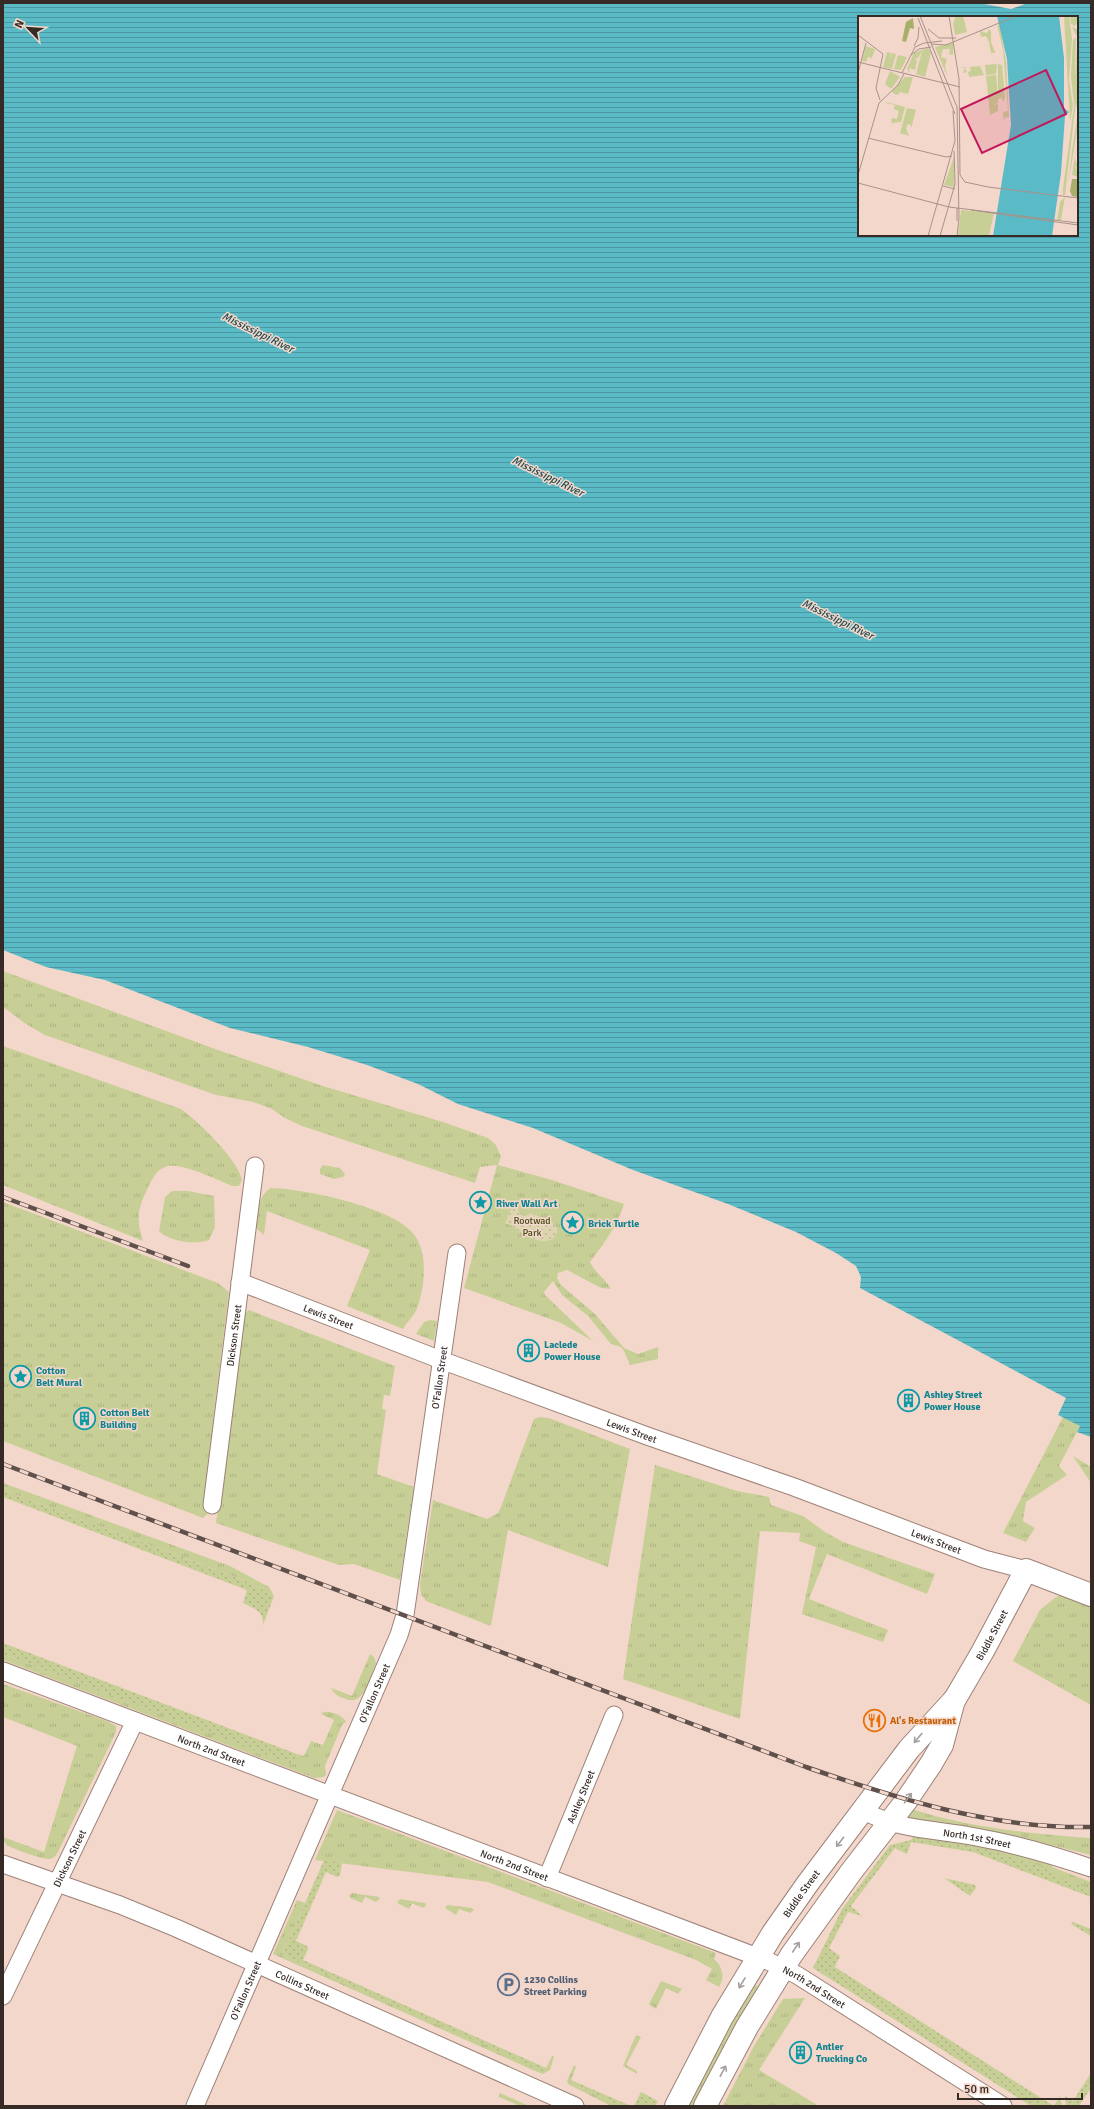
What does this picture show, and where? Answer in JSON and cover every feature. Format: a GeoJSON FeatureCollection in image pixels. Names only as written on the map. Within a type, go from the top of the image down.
{"type":"FeatureCollection","features":[{"type":"Feature","properties":{"kind":"street","name":"Dickson Street"},"geometry":{"type":"LineString","coordinates":[[212,1505],[255,1166]]}},
{"type":"Feature","properties":{"kind":"street","name":"O'Fallon Street"},"geometry":{"type":"LineString","coordinates":[[195,2106],[392,1653],[405,1615],[457,1253]]}},
{"type":"Feature","properties":{"kind":"street","name":"Lewis Street"},"geometry":{"type":"LineString","coordinates":[[240,1282],[441,1360],[650,1437],[794,1487],[984,1559],[1026,1570]]}},
{"type":"Feature","properties":{"kind":"street"},"geometry":{"type":"LineString","coordinates":[[1026,1570],[1091,1595]]}},
{"type":"Feature","properties":{"kind":"street","name":"Biddle Street"},"geometry":{"type":"LineString","coordinates":[[676,2106],[718,2024],[758,1957],[808,1883],[864,1811],[909,1749],[954,1699],[983,1651],[1026,1570]]}},
{"type":"Feature","properties":{"kind":"street","name":"North 2nd Street"},"geometry":{"type":"LineString","coordinates":[[3,1671],[758,1957],[797,1975],[1003,2106]]}},
{"type":"Feature","properties":{"kind":"street","name":"Biddle Street"},"geometry":{"type":"LineString","coordinates":[[705,2106],[747,2027],[782,1968],[846,1878],[889,1823],[928,1769],[942,1745],[954,1699]]}},
{"type":"Feature","properties":{"kind":"street","name":"Ashley Street"},"geometry":{"type":"LineString","coordinates":[[547,1878],[614,1715]]}},
{"type":"Feature","properties":{"kind":"street","name":"Dickson Street"},"geometry":{"type":"LineString","coordinates":[[3,1996],[135,1721]]}},
{"type":"Feature","properties":{"kind":"street","name":"North 1st Street"},"geometry":{"type":"LineString","coordinates":[[864,1811],[889,1823],[975,1837],[1028,1848],[1091,1868]]}},
{"type":"Feature","properties":{"kind":"street","name":"Collins Street"},"geometry":{"type":"LineString","coordinates":[[3,1864],[58,1883],[176,1928],[575,2106]]}},
{"type":"Feature","properties":{"kind":"green space","name":"Rootwad Park"},"geometry":{"type":"Polygon","coordinates":[[[3,971],[218,1050],[323,1086],[443,1122],[488,1138],[496,1145],[501,1157],[498,1165],[552,1180],[624,1204],[614,1227],[590,1262],[611,1289],[601,1288],[567,1270],[558,1273],[557,1278],[561,1285],[595,1314],[624,1348],[638,1354],[658,1347],[658,1359],[630,1365],[621,1347],[611,1344],[588,1316],[562,1295],[553,1281],[544,1292],[545,1295],[593,1341],[561,1323],[464,1288],[497,1165],[480,1167],[475,1183],[302,1126],[285,1118],[272,1109],[253,1102],[216,1095],[45,1035],[26,1024],[3,1007],[3,971]]]}},
{"type":"Feature","properties":{"kind":"green space"},"geometry":{"type":"Polygon","coordinates":[[[3,1046],[181,1109],[207,1131],[226,1152],[239,1172],[242,1180],[239,1186],[232,1186],[198,1172],[180,1167],[172,1166],[161,1169],[153,1178],[140,1206],[139,1222],[143,1241],[3,1185],[3,1046]]]}},
{"type":"Feature","properties":{"kind":"green space"},"geometry":{"type":"Polygon","coordinates":[[[323,1165],[340,1168],[345,1174],[343,1177],[334,1179],[320,1174],[320,1169],[323,1165]]]}},
{"type":"Feature","properties":{"kind":"green space"},"geometry":{"type":"Polygon","coordinates":[[[271,1188],[286,1189],[324,1196],[366,1207],[385,1214],[412,1232],[421,1249],[424,1269],[423,1280],[417,1309],[403,1329],[347,1306],[370,1250],[267,1211],[264,1235],[256,1228],[259,1205],[266,1191],[271,1188]]]}},
{"type":"Feature","properties":{"kind":"green space"},"geometry":{"type":"Polygon","coordinates":[[[172,1191],[188,1191],[214,1196],[215,1227],[209,1240],[204,1242],[183,1242],[170,1238],[159,1231],[165,1197],[172,1191]]]}},
{"type":"Feature","properties":{"kind":"green space"},"geometry":{"type":"Polygon","coordinates":[[[3,1202],[218,1283],[229,1292],[213,1420],[217,1424],[207,1514],[203,1518],[3,1441],[3,1202]]]}},
{"type":"Feature","properties":{"kind":"green space"},"geometry":{"type":"Polygon","coordinates":[[[249,1310],[395,1366],[390,1396],[384,1395],[382,1409],[386,1410],[377,1474],[414,1487],[400,1580],[354,1564],[339,1565],[216,1523],[245,1313],[249,1310]]]}},
{"type":"Feature","properties":{"kind":"green space"},"geometry":{"type":"Polygon","coordinates":[[[430,1320],[437,1321],[434,1341],[416,1334],[424,1322],[430,1320]]]}},
{"type":"Feature","properties":{"kind":"green space"},"geometry":{"type":"Polygon","coordinates":[[[539,1417],[549,1418],[630,1449],[608,1567],[508,1530],[491,1626],[426,1601],[421,1594],[420,1584],[433,1500],[487,1519],[498,1513],[534,1419],[539,1417]]]}},
{"type":"Feature","properties":{"kind":"green space"},"geometry":{"type":"Polygon","coordinates":[[[1063,1417],[1080,1426],[1059,1466],[1067,1475],[1026,1502],[1023,1521],[1035,1528],[1026,1542],[1003,1533],[1063,1417]]]}},
{"type":"Feature","properties":{"kind":"green space"},"geometry":{"type":"Polygon","coordinates":[[[1073,1456],[1091,1467],[1091,1483],[1073,1456]]]}},
{"type":"Feature","properties":{"kind":"green space"},"geometry":{"type":"Polygon","coordinates":[[[655,1465],[737,1491],[769,1497],[771,1505],[803,1516],[825,1532],[843,1542],[935,1574],[927,1594],[827,1554],[809,1599],[888,1630],[883,1642],[802,1614],[816,1547],[799,1541],[800,1533],[760,1531],[740,1719],[623,1679],[655,1465]]]}},
{"type":"Feature","properties":{"kind":"green space"},"geometry":{"type":"Polygon","coordinates":[[[3,1483],[230,1566],[269,1587],[274,1596],[251,1583],[3,1490],[3,1483]]]}},
{"type":"Feature","properties":{"kind":"green space"},"geometry":{"type":"Polygon","coordinates":[[[3,1490],[251,1583],[274,1596],[263,1625],[262,1616],[260,1613],[243,1603],[247,1590],[3,1497],[3,1490]]]}},
{"type":"Feature","properties":{"kind":"green space"},"geometry":{"type":"Polygon","coordinates":[[[1063,1594],[1091,1605],[1091,1705],[1013,1661],[1040,1610],[1056,1597],[1063,1594]]]}},
{"type":"Feature","properties":{"kind":"green space"},"geometry":{"type":"Polygon","coordinates":[[[3,1643],[297,1754],[293,1765],[3,1654],[3,1643]]]}},
{"type":"Feature","properties":{"kind":"green space"},"geometry":{"type":"Polygon","coordinates":[[[3,1654],[293,1764],[297,1754],[304,1756],[311,1741],[323,1745],[334,1720],[321,1714],[323,1712],[334,1713],[342,1717],[346,1722],[342,1725],[325,1766],[326,1774],[324,1777],[314,1778],[3,1660],[3,1654]]]}},
{"type":"Feature","properties":{"kind":"green space"},"geometry":{"type":"Polygon","coordinates":[[[370,1654],[374,1657],[376,1663],[366,1689],[362,1695],[358,1699],[352,1700],[336,1694],[331,1688],[352,1696],[370,1654]]]}},
{"type":"Feature","properties":{"kind":"green space"},"geometry":{"type":"Polygon","coordinates":[[[3,1684],[107,1721],[116,1726],[116,1732],[59,1850],[55,1857],[50,1859],[35,1856],[10,1847],[5,1843],[3,1837],[44,1852],[77,1746],[3,1717],[3,1684]]]}},
{"type":"Feature","properties":{"kind":"green space"},"geometry":{"type":"Polygon","coordinates":[[[911,1809],[955,1821],[1000,1829],[1091,1838],[1091,1855],[1042,1843],[907,1818],[911,1809]]]}},
{"type":"Feature","properties":{"kind":"green space"},"geometry":{"type":"Polygon","coordinates":[[[337,1810],[716,1953],[714,1959],[722,1972],[721,1983],[719,1987],[706,1980],[712,1969],[696,1960],[488,1882],[315,1860],[337,1810]]]}},
{"type":"Feature","properties":{"kind":"green space"},"geometry":{"type":"Polygon","coordinates":[[[914,1835],[977,1846],[1045,1867],[1049,1873],[1091,1890],[1091,1897],[973,1852],[911,1842],[907,1854],[895,1848],[851,1906],[862,1916],[848,1912],[829,1948],[840,1956],[835,1967],[1054,2106],[1031,2106],[813,1968],[842,1909],[890,1845],[911,1840],[914,1835]]]}},
{"type":"Feature","properties":{"kind":"green space"},"geometry":{"type":"Polygon","coordinates":[[[977,1846],[1009,1850],[1053,1863],[1052,1867],[1091,1882],[1091,1890],[977,1846]]]}},
{"type":"Feature","properties":{"kind":"green space"},"geometry":{"type":"Polygon","coordinates":[[[324,1860],[342,1863],[340,1876],[337,1877],[326,1872],[296,1941],[307,1946],[308,1949],[303,1960],[544,2067],[543,2071],[282,1955],[324,1860]]]}},
{"type":"Feature","properties":{"kind":"green space"},"geometry":{"type":"Polygon","coordinates":[[[944,1878],[975,1885],[976,1888],[970,1896],[944,1878]]]}},
{"type":"Feature","properties":{"kind":"green space"},"geometry":{"type":"Polygon","coordinates":[[[352,1893],[380,1898],[376,1902],[365,1897],[362,1903],[350,1898],[352,1893]]]}},
{"type":"Feature","properties":{"kind":"green space"},"geometry":{"type":"Polygon","coordinates":[[[400,1899],[425,1903],[426,1905],[423,1908],[412,1903],[409,1909],[397,1903],[400,1899]]]}},
{"type":"Feature","properties":{"kind":"green space"},"geometry":{"type":"Polygon","coordinates":[[[297,1900],[305,1903],[282,1955],[543,2070],[544,2067],[546,2068],[553,2056],[550,2070],[543,2074],[535,2071],[273,1954],[297,1900]]]}},
{"type":"Feature","properties":{"kind":"green space"},"geometry":{"type":"Polygon","coordinates":[[[447,1905],[472,1908],[474,1910],[470,1913],[459,1909],[456,1915],[445,1908],[447,1905]]]}},
{"type":"Feature","properties":{"kind":"green space"},"geometry":{"type":"Polygon","coordinates":[[[1073,1922],[1091,1929],[1091,1936],[1071,1924],[1073,1922]]]}},
{"type":"Feature","properties":{"kind":"green space"},"geometry":{"type":"Polygon","coordinates":[[[661,1981],[682,1989],[678,1994],[666,1988],[656,2009],[649,2004],[661,1981]]]}},
{"type":"Feature","properties":{"kind":"green space"},"geometry":{"type":"Polygon","coordinates":[[[753,1984],[759,1987],[694,2106],[687,2106],[710,2061],[753,1984]]]}},
{"type":"Feature","properties":{"kind":"green space"},"geometry":{"type":"Polygon","coordinates":[[[805,1998],[759,2070],[819,2106],[723,2106],[754,2046],[783,1999],[805,1998]]]}},
{"type":"Feature","properties":{"kind":"green space"},"geometry":{"type":"Polygon","coordinates":[[[636,2035],[641,2037],[626,2065],[637,2071],[637,2074],[623,2066],[636,2035]]]}},
{"type":"Feature","properties":{"kind":"green space"},"geometry":{"type":"Polygon","coordinates":[[[574,2065],[576,2067],[570,2083],[621,2106],[611,2106],[568,2084],[567,2081],[574,2065]]]}},
{"type":"Feature","properties":{"kind":"green space"},"geometry":{"type":"Polygon","coordinates":[[[1091,2073],[1091,2088],[1079,2106],[1066,2106],[1065,2096],[1073,2101],[1091,2073]]]}},
{"type":"Feature","properties":{"kind":"green space"},"geometry":{"type":"Polygon","coordinates":[[[571,2080],[631,2106],[621,2106],[570,2083],[571,2080]]]}},
{"type":"Feature","properties":{"kind":"green space"},"geometry":{"type":"Polygon","coordinates":[[[641,2092],[658,2101],[655,2106],[634,2106],[641,2092]]]}},
{"type":"Feature","properties":{"kind":"green space"},"geometry":{"type":"Polygon","coordinates":[[[500,2093],[529,2106],[520,2106],[499,2097],[500,2093]]]}},
{"type":"Feature","properties":{"kind":"green space"},"geometry":{"type":"Polygon","coordinates":[[[1060,2096],[1062,2106],[1054,2106],[1060,2096]]]}},
{"type":"Feature","properties":{"kind":"sand"},"geometry":{"type":"Polygon","coordinates":[[[513,1204],[516,1204],[520,1214],[525,1216],[532,1213],[554,1224],[558,1230],[554,1238],[548,1241],[535,1240],[505,1223],[513,1204]]]}},
{"type":"Feature","properties":{"kind":"water","name":"Mississippi River"},"geometry":{"type":"Polygon","coordinates":[[[3,3],[979,3],[1011,9],[1028,3],[1090,3],[1091,1437],[1077,1432],[1080,1426],[1058,1415],[1066,1398],[860,1288],[861,1277],[856,1266],[836,1253],[796,1232],[728,1204],[633,1170],[533,1128],[458,1104],[418,1084],[367,1065],[308,1047],[230,1028],[105,980],[46,967],[3,950],[3,3]]]}},
{"type":"Feature","properties":{"kind":"railway"},"geometry":{"type":"LineString","coordinates":[[3,1197],[188,1266]]}},
{"type":"Feature","properties":{"kind":"railway"},"geometry":{"type":"LineString","coordinates":[[3,1464],[841,1779],[911,1801],[982,1817],[1018,1823],[1091,1827]]}},
{"type":"Feature","properties":{"kind":"place","name":"River Wall Art"},"geometry":{"type":"Point","coordinates":[481,1203]}},
{"type":"Feature","properties":{"kind":"place","name":"Brick Turtle"},"geometry":{"type":"Point","coordinates":[572,1223]}},
{"type":"Feature","properties":{"kind":"place","name":"Laclede Power House"},"geometry":{"type":"Point","coordinates":[528,1350]}},
{"type":"Feature","properties":{"kind":"place","name":"Cotton Belt Mural"},"geometry":{"type":"Point","coordinates":[20,1376]}},
{"type":"Feature","properties":{"kind":"place","name":"Ashley Street Power House"},"geometry":{"type":"Point","coordinates":[909,1400]}},
{"type":"Feature","properties":{"kind":"place","name":"Cotton Belt Building"},"geometry":{"type":"Point","coordinates":[85,1418]}},
{"type":"Feature","properties":{"kind":"place","name":"Al's Restaurant"},"geometry":{"type":"Point","coordinates":[875,1720]}},
{"type":"Feature","properties":{"kind":"place","name":"1230 Collins Street Parking"},"geometry":{"type":"Point","coordinates":[508,1985]}},
{"type":"Feature","properties":{"kind":"place","name":"Antler Trucking Co"},"geometry":{"type":"Point","coordinates":[800,2052]}}]}
